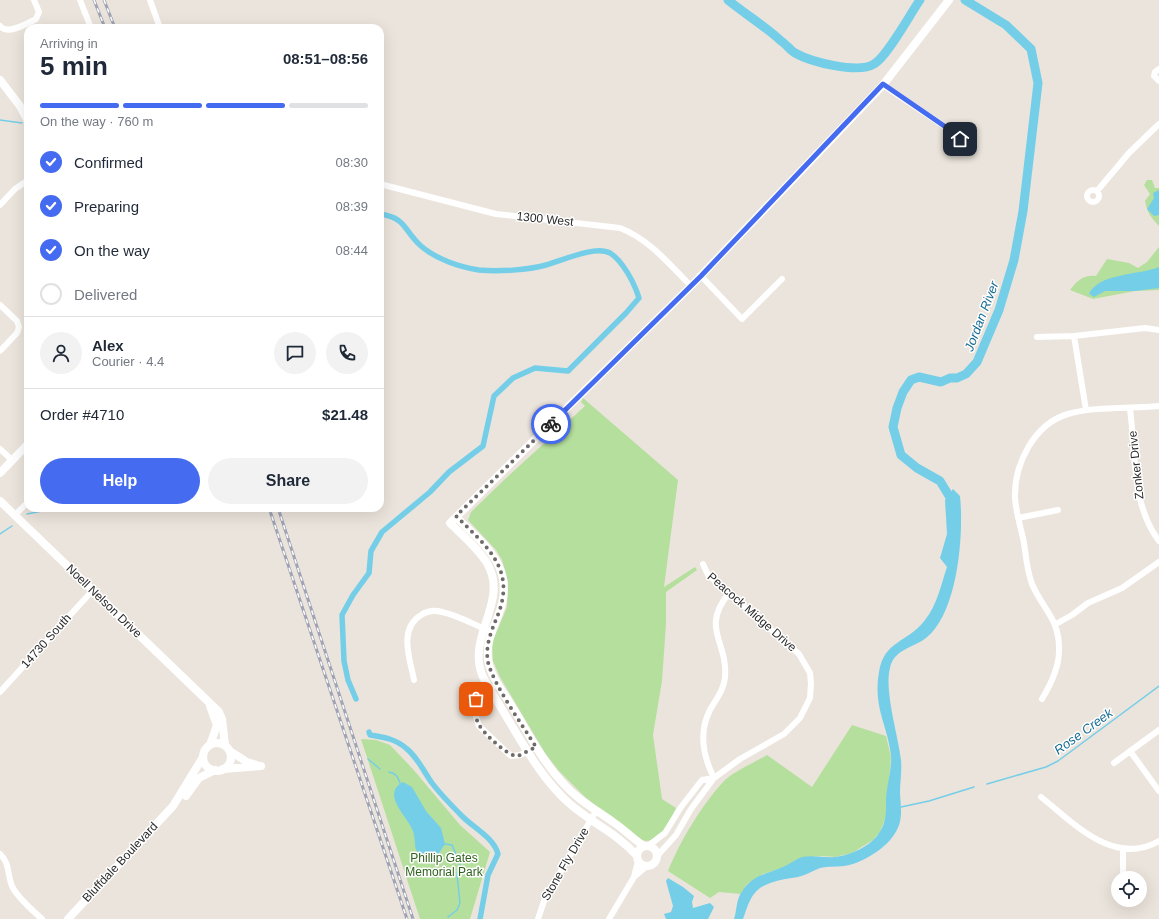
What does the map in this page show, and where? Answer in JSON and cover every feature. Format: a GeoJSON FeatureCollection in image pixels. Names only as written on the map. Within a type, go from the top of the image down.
{"type":"FeatureCollection","features":[{"type":"Feature","properties":{"kind":"street"},"geometry":{"type":"LineString","coordinates":[[25,24],[35,20],[38,16],[39,12],[34,0]]}},
{"type":"Feature","properties":{"kind":"street"},"geometry":{"type":"LineString","coordinates":[[80,0],[89,24]]}},
{"type":"Feature","properties":{"kind":"street"},"geometry":{"type":"LineString","coordinates":[[150,0],[159,24]]}},
{"type":"Feature","properties":{"kind":"street"},"geometry":{"type":"LineString","coordinates":[[647,866],[637,859],[617,837],[575,808],[557,791],[527,752],[490,689],[481,671],[478,657],[479,644],[483,628],[494,596],[492,573],[481,555],[450,523],[701,276],[883,84],[947,2]]}},
{"type":"Feature","properties":{"kind":"street"},"geometry":{"type":"LineString","coordinates":[[2,28],[10,30],[24,24]]}},
{"type":"Feature","properties":{"kind":"street"},"geometry":{"type":"LineString","coordinates":[[1159,69],[1155,72],[1154,76],[1159,81]]}},
{"type":"Feature","properties":{"kind":"street"},"geometry":{"type":"LineString","coordinates":[[0,80],[24,114]]}},
{"type":"Feature","properties":{"kind":"street"},"geometry":{"type":"LineString","coordinates":[[883,84],[953,132],[960,139],[962,146]]}},
{"type":"Feature","properties":{"kind":"street"},"geometry":{"type":"LineString","coordinates":[[1097,191],[1129,153],[1159,124]]}},
{"type":"Feature","properties":{"kind":"street"},"geometry":{"type":"LineString","coordinates":[[0,205],[15,189],[24,183]]}},
{"type":"Feature","properties":{"kind":"street","name":"1300 West"},"geometry":{"type":"LineString","coordinates":[[384,185],[496,214],[620,228],[633,234],[648,244],[691,286]]}},
{"type":"Feature","properties":{"kind":"street"},"geometry":{"type":"LineString","coordinates":[[701,276],[742,319],[782,279]]}},
{"type":"Feature","properties":{"kind":"street"},"geometry":{"type":"LineString","coordinates":[[0,305],[17,321],[19,326],[17,333],[0,351]]}},
{"type":"Feature","properties":{"kind":"street"},"geometry":{"type":"LineString","coordinates":[[1037,337],[1074,336],[1145,328],[1159,330]]}},
{"type":"Feature","properties":{"kind":"street"},"geometry":{"type":"LineString","coordinates":[[1074,336],[1086,410]]}},
{"type":"Feature","properties":{"kind":"street"},"geometry":{"type":"LineString","coordinates":[[1042,699],[1056,672],[1059,650],[1056,624],[1032,585],[1018,518],[1015,498],[1017,479],[1028,447],[1046,425],[1059,417],[1086,410],[1130,409],[1159,406]]}},
{"type":"Feature","properties":{"kind":"street","name":"Zonker Drive"},"geometry":{"type":"LineString","coordinates":[[1130,409],[1137,482],[1141,505],[1147,522],[1159,541]]}},
{"type":"Feature","properties":{"kind":"street"},"geometry":{"type":"LineString","coordinates":[[0,473],[24,448]]}},
{"type":"Feature","properties":{"kind":"street"},"geometry":{"type":"LineString","coordinates":[[0,449],[12,460]]}},
{"type":"Feature","properties":{"kind":"street","name":"Noell Nelson Drive"},"geometry":{"type":"LineString","coordinates":[[0,501],[219,712],[228,748]]}},
{"type":"Feature","properties":{"kind":"street"},"geometry":{"type":"LineString","coordinates":[[15,515],[24,506]]}},
{"type":"Feature","properties":{"kind":"street"},"geometry":{"type":"LineString","coordinates":[[1018,518],[1058,510]]}},
{"type":"Feature","properties":{"kind":"street"},"geometry":{"type":"LineString","coordinates":[[456,516],[488,548],[501,569],[504,594],[501,609],[488,644],[488,661],[498,684],[536,747],[560,781],[580,800],[614,822],[646,846],[654,848],[657,856],[654,863],[647,866],[634,877],[609,919]]}},
{"type":"Feature","properties":{"kind":"street"},"geometry":{"type":"LineString","coordinates":[[1056,624],[1088,604],[1122,588],[1159,562]]}},
{"type":"Feature","properties":{"kind":"street","name":"Peacock Midge Drive"},"geometry":{"type":"LineString","coordinates":[[657,856],[676,835],[691,808],[714,778],[740,759],[772,742],[790,729],[804,713],[811,693],[810,673],[799,654],[708,575],[703,564]]}},
{"type":"Feature","properties":{"kind":"street","name":"14730 South"},"geometry":{"type":"LineString","coordinates":[[0,692],[93,590]]}},
{"type":"Feature","properties":{"kind":"street"},"geometry":{"type":"LineString","coordinates":[[714,778],[704,754],[703,732],[708,715],[720,694],[724,683],[725,666],[716,635],[715,623],[720,606],[729,593]]}},
{"type":"Feature","properties":{"kind":"street"},"geometry":{"type":"LineString","coordinates":[[414,680],[407,636],[412,623],[420,615],[430,611],[442,612],[492,632]]}},
{"type":"Feature","properties":{"kind":"street"},"geometry":{"type":"LineString","coordinates":[[498,684],[476,699],[476,717],[479,726],[511,756],[518,756],[536,747]]}},
{"type":"Feature","properties":{"kind":"street","name":"Noell Nelson Drive"},"geometry":{"type":"LineString","coordinates":[[208,701],[217,725],[210,745]]}},
{"type":"Feature","properties":{"kind":"street"},"geometry":{"type":"LineString","coordinates":[[1114,763],[1159,730]]}},
{"type":"Feature","properties":{"kind":"street"},"geometry":{"type":"LineString","coordinates":[[217,743],[228,748],[231,761],[219,770],[206,766],[203,757],[205,750],[210,745],[217,743]]}},
{"type":"Feature","properties":{"kind":"street","name":"Bluffdale Boulevard"},"geometry":{"type":"LineString","coordinates":[[173,806],[181,802],[202,776],[219,770],[261,766],[247,762],[228,748]]}},
{"type":"Feature","properties":{"kind":"street"},"geometry":{"type":"LineString","coordinates":[[1130,751],[1159,791]]}},
{"type":"Feature","properties":{"kind":"street","name":"Bluffdale Boulevard"},"geometry":{"type":"LineString","coordinates":[[68,919],[173,806],[203,757]]}},
{"type":"Feature","properties":{"kind":"street","name":"Peacock Midge Drive"},"geometry":{"type":"LineString","coordinates":[[646,846],[665,833],[681,807],[702,780],[714,778]]}},
{"type":"Feature","properties":{"kind":"street"},"geometry":{"type":"LineString","coordinates":[[1041,797],[1094,838],[1106,845],[1124,849],[1142,848],[1159,841]]}},
{"type":"Feature","properties":{"kind":"street","name":"Stone Fly Drive"},"geometry":{"type":"LineString","coordinates":[[538,919],[545,898],[596,811]]}},
{"type":"Feature","properties":{"kind":"street"},"geometry":{"type":"LineString","coordinates":[[634,877],[639,850],[646,846]]}},
{"type":"Feature","properties":{"kind":"street"},"geometry":{"type":"LineString","coordinates":[[1123,871],[1124,849]]}},
{"type":"Feature","properties":{"kind":"street"},"geometry":{"type":"LineString","coordinates":[[0,854],[7,863],[10,881],[14,890],[42,919]]}},
{"type":"Feature","properties":{"kind":"green space"},"geometry":{"type":"Polygon","coordinates":[[[1147,180],[1152,180],[1155,188],[1159,188],[1159,226],[1148,212],[1146,205],[1145,201],[1150,194],[1144,185],[1147,180]]]}},
{"type":"Feature","properties":{"kind":"green space"},"geometry":{"type":"Polygon","coordinates":[[[1159,247],[1159,290],[1135,291],[1093,299],[1070,290],[1084,277],[1096,276],[1107,259],[1129,263],[1138,268],[1147,262],[1159,247]]]}},
{"type":"Feature","properties":{"kind":"green space"},"geometry":{"type":"Polygon","coordinates":[[[583,398],[678,480],[664,587],[695,567],[697,570],[666,592],[666,624],[662,681],[653,735],[662,799],[676,808],[667,826],[662,832],[652,840],[646,841],[639,839],[585,797],[559,771],[545,753],[500,677],[493,661],[492,643],[507,607],[508,581],[502,560],[496,550],[468,520],[471,512],[585,406],[581,402],[583,398]]]}},
{"type":"Feature","properties":{"kind":"green space"},"geometry":{"type":"Polygon","coordinates":[[[852,725],[886,736],[891,757],[886,817],[880,832],[873,840],[852,853],[835,857],[822,856],[801,858],[785,867],[763,874],[747,884],[741,894],[719,892],[710,898],[668,871],[673,859],[700,811],[729,776],[767,755],[812,787],[852,725]]]}},
{"type":"Feature","properties":{"kind":"green space","name":"Phillip Gates Memorial Park"},"geometry":{"type":"Polygon","coordinates":[[[361,739],[376,740],[390,745],[412,768],[460,825],[490,852],[470,919],[420,919],[361,739]]]}},
{"type":"Feature","properties":{"kind":"water"},"geometry":{"type":"Polygon","coordinates":[[[1159,190],[1159,215],[1154,216],[1147,209],[1154,198],[1153,193],[1159,190]]]}},
{"type":"Feature","properties":{"kind":"water"},"geometry":{"type":"Polygon","coordinates":[[[1159,267],[1159,288],[1135,291],[1105,291],[1094,297],[1089,294],[1094,287],[1110,278],[1159,267]]]}},
{"type":"Feature","properties":{"kind":"water"},"geometry":{"type":"Polygon","coordinates":[[[953,489],[960,496],[961,531],[952,592],[945,611],[937,626],[926,638],[895,657],[890,668],[890,700],[901,764],[901,817],[898,828],[887,844],[857,863],[844,866],[820,868],[801,876],[778,881],[760,888],[751,898],[743,919],[734,919],[739,896],[750,882],[802,857],[835,857],[854,852],[871,842],[882,829],[886,816],[886,798],[891,755],[879,706],[879,672],[886,654],[891,648],[918,628],[929,614],[936,601],[947,567],[940,558],[947,534],[945,500],[953,489]]]}},
{"type":"Feature","properties":{"kind":"water"},"geometry":{"type":"Polygon","coordinates":[[[403,782],[412,787],[426,811],[441,828],[445,844],[439,853],[429,859],[418,853],[416,850],[412,829],[397,805],[394,792],[403,782]]]}},
{"type":"Feature","properties":{"kind":"water"},"geometry":{"type":"Polygon","coordinates":[[[668,878],[694,896],[692,902],[693,908],[710,903],[714,907],[708,919],[666,919],[664,914],[671,912],[673,906],[666,881],[668,878]]]}},
{"type":"Feature","properties":{"kind":"waterway","name":"Jordan River"},"geometry":{"type":"LineString","coordinates":[[728,0],[768,30],[795,53],[812,60],[834,66],[857,68],[867,67],[879,60],[892,44],[920,0]]}},
{"type":"Feature","properties":{"kind":"waterway","name":"Jordan River"},"geometry":{"type":"LineString","coordinates":[[954,504],[940,481],[917,468],[901,455],[893,427],[897,408],[903,392],[911,380],[919,377],[941,382],[950,378],[957,378],[966,374],[977,362],[999,310],[1014,260],[1023,211],[1038,83],[1031,49],[1006,25],[965,0]]}},
{"type":"Feature","properties":{"kind":"waterway"},"geometry":{"type":"LineString","coordinates":[[0,120],[22,123]]}},
{"type":"Feature","properties":{"kind":"waterway"},"geometry":{"type":"LineString","coordinates":[[356,699],[348,680],[344,661],[342,615],[353,595],[369,573],[371,551],[382,532],[430,492],[449,472],[483,446],[494,396],[513,378],[535,368],[568,371],[639,298],[634,285],[623,266],[614,256],[604,251],[578,254],[539,267],[495,271],[479,270],[456,265],[427,251],[415,240],[400,222],[395,218],[384,215]]}},
{"type":"Feature","properties":{"kind":"waterway"},"geometry":{"type":"LineString","coordinates":[[27,514],[37,512]]}},
{"type":"Feature","properties":{"kind":"waterway"},"geometry":{"type":"LineString","coordinates":[[0,534],[12,526]]}},
{"type":"Feature","properties":{"kind":"waterway","name":"Rose Creek"},"geometry":{"type":"LineString","coordinates":[[987,784],[1046,767],[1058,761],[1159,686]]}},
{"type":"Feature","properties":{"kind":"waterway"},"geometry":{"type":"LineString","coordinates":[[369,732],[370,735],[394,741],[407,749],[421,765],[432,783],[443,796],[463,817],[488,838],[496,848],[498,854],[488,875],[480,919]]}},
{"type":"Feature","properties":{"kind":"waterway"},"geometry":{"type":"LineString","coordinates":[[368,759],[380,769]]}},
{"type":"Feature","properties":{"kind":"waterway"},"geometry":{"type":"LineString","coordinates":[[389,772],[393,773],[400,783]]}},
{"type":"Feature","properties":{"kind":"waterway","name":"Rose Creek"},"geometry":{"type":"LineString","coordinates":[[901,807],[929,801],[974,787]]}},
{"type":"Feature","properties":{"kind":"waterway"},"geometry":{"type":"LineString","coordinates":[[445,844],[452,845],[460,864],[457,875],[460,903],[457,910],[448,917]]}},
{"type":"Feature","properties":{"kind":"railway"},"geometry":{"type":"LineString","coordinates":[[94,0],[103,24]]}},
{"type":"Feature","properties":{"kind":"railway"},"geometry":{"type":"LineString","coordinates":[[104,0],[113,24]]}},
{"type":"Feature","properties":{"kind":"railway"},"geometry":{"type":"LineString","coordinates":[[270,512],[407,919]]}},
{"type":"Feature","properties":{"kind":"railway"},"geometry":{"type":"LineString","coordinates":[[279,512],[413,919]]}},
{"type":"Feature","properties":{"kind":"way so far"},"geometry":{"type":"LineString","coordinates":[[476,699],[476,717],[479,726],[507,753],[511,756],[518,756],[536,747],[491,671],[488,661],[489,639],[503,602],[504,581],[501,569],[496,558],[488,548],[456,516],[551,424]]}},
{"type":"Feature","properties":{"kind":"route"},"geometry":{"type":"LineString","coordinates":[[551,424],[701,276],[883,84],[928,114],[953,132],[960,139]]}}]}
